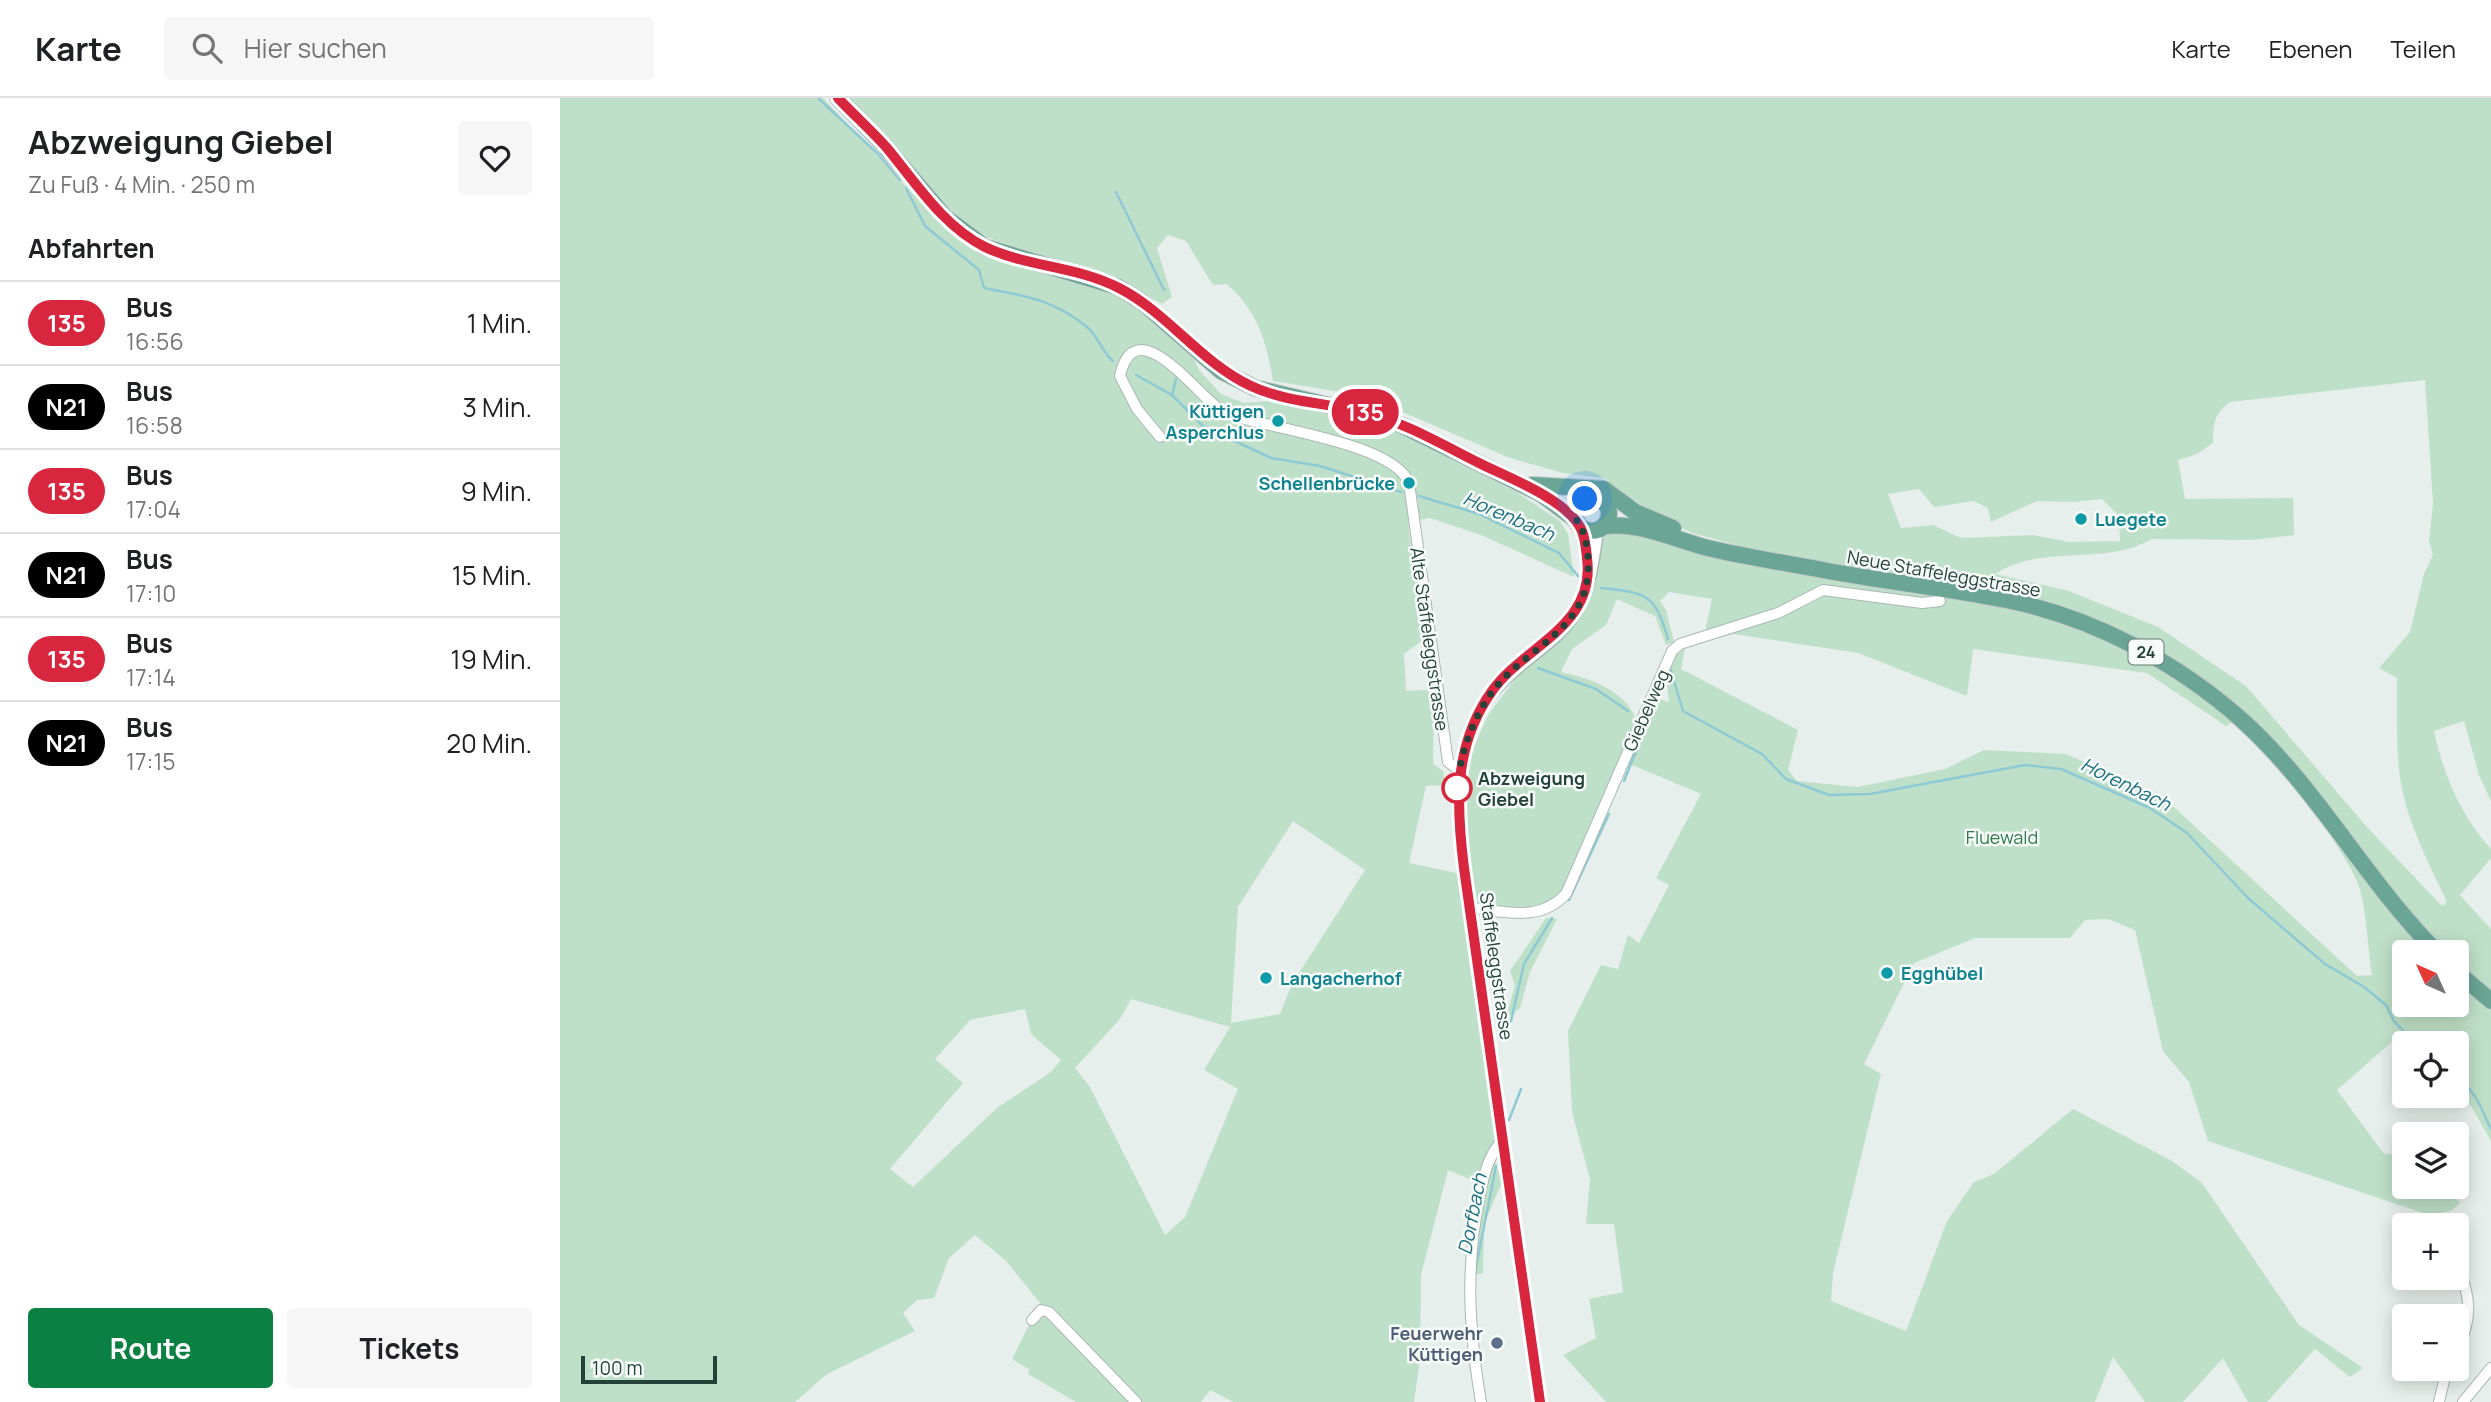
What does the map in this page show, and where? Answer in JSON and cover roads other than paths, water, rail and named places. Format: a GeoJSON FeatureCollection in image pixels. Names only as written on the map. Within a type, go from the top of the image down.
{"type":"FeatureCollection","features":[{"type":"Feature","properties":{"kind":"main road","name":"24"},"geometry":{"type":"LineString","coordinates":[[838,98],[883,144],[945,217],[985,247],[1087,275],[1118,288],[1142,302],[1222,371],[1255,388],[1391,420],[1523,484],[1590,526]]}},
{"type":"Feature","properties":{"kind":"main road","name":"24"},"geometry":{"type":"LineString","coordinates":[[1523,484],[1571,489],[1596,487],[1654,522]]}},
{"type":"Feature","properties":{"kind":"main road","name":"24"},"geometry":{"type":"LineString","coordinates":[[1541,494],[1585,499]]}},
{"type":"Feature","properties":{"kind":"main road"},"geometry":{"type":"LineString","coordinates":[[1585,499],[1600,499],[1608,506],[1610,518],[1590,526],[1576,508],[1585,499]]}},
{"type":"Feature","properties":{"kind":"main road","name":"24"},"geometry":{"type":"LineString","coordinates":[[1608,506],[1630,518],[1654,522],[1738,552]]}},
{"type":"Feature","properties":{"kind":"main road","name":"Neue Staffeleggstrasse"},"geometry":{"type":"LineString","coordinates":[[1590,526],[1628,526],[1710,548],[1847,575],[2012,602],[2075,620],[2144,651],[2186,676],[2244,722],[2299,783],[2425,940]]}},
{"type":"Feature","properties":{"kind":"main road"},"geometry":{"type":"LineString","coordinates":[[2469,982],[2491,1001]]}},
{"type":"Feature","properties":{"kind":"street","name":"Alte Staffeleggstrasse"},"geometry":{"type":"LineString","coordinates":[[1160,437],[1137,409],[1119,376],[1128,357],[1139,351],[1157,354],[1170,363],[1217,410],[1335,441],[1395,465],[1406,475],[1448,761],[1459,770]]}},
{"type":"Feature","properties":{"kind":"street","name":"Staffeleggstrasse"},"geometry":{"type":"LineString","coordinates":[[1540,1402],[1457,818],[1459,770],[1465,746],[1492,692],[1572,618],[1583,599],[1588,579],[1590,526]]}},
{"type":"Feature","properties":{"kind":"street","name":"Giebelweg"},"geometry":{"type":"LineString","coordinates":[[1470,908],[1535,914],[1555,905],[1566,894],[1672,651],[1681,644],[1778,613],[1823,590],[1922,603],[1940,601]]}},
{"type":"Feature","properties":{"kind":"street"},"geometry":{"type":"LineString","coordinates":[[1481,1402],[1469,1325],[1472,1242],[1482,1184],[1495,1148],[1502,1141]]}},
{"type":"Feature","properties":{"kind":"street"},"geometry":{"type":"LineString","coordinates":[[2467,1290],[2469,1317]]}},
{"type":"Feature","properties":{"kind":"street"},"geometry":{"type":"LineString","coordinates":[[1032,1320],[1041,1310],[1049,1312],[1136,1402]]}},
{"type":"Feature","properties":{"kind":"street"},"geometry":{"type":"LineString","coordinates":[[2463,1402],[2491,1368]]}},
{"type":"Feature","properties":{"kind":"street"},"geometry":{"type":"LineString","coordinates":[[2439,1402],[2444,1381]]}},
{"type":"Feature","properties":{"kind":"waterway"},"geometry":{"type":"LineString","coordinates":[[819,99],[877,153],[900,180]]}},
{"type":"Feature","properties":{"kind":"waterway"},"geometry":{"type":"LineString","coordinates":[[906,188],[925,226],[979,270],[984,288],[1038,300],[1062,310],[1091,331],[1113,361]]}},
{"type":"Feature","properties":{"kind":"waterway"},"geometry":{"type":"LineString","coordinates":[[1116,192],[1164,290]]}},
{"type":"Feature","properties":{"kind":"waterway","name":"Horenbach"},"geometry":{"type":"LineString","coordinates":[[1136,375],[1172,395],[1203,426],[1271,458],[1320,466],[1401,492]]}},
{"type":"Feature","properties":{"kind":"waterway"},"geometry":{"type":"LineString","coordinates":[[1172,395],[1176,379]]}},
{"type":"Feature","properties":{"kind":"waterway","name":"Horenbach"},"geometry":{"type":"LineString","coordinates":[[1419,496],[1479,514],[1559,553],[1578,576]]}},
{"type":"Feature","properties":{"kind":"waterway","name":"Horenbach"},"geometry":{"type":"LineString","coordinates":[[1601,588],[1639,594],[1646,598],[1658,612],[1668,639]]}},
{"type":"Feature","properties":{"kind":"waterway","name":"Dorfbach"},"geometry":{"type":"LineString","coordinates":[[1538,668],[1596,689],[1628,711]]}},
{"type":"Feature","properties":{"kind":"waterway","name":"Horenbach"},"geometry":{"type":"LineString","coordinates":[[1670,668],[1683,711],[1762,754],[1786,779],[1829,795],[1870,794],[2025,765],[2061,769],[2150,808],[2187,833],[2248,898],[2325,964],[2364,987],[2386,1005],[2394,1021],[2404,1031]]}},
{"type":"Feature","properties":{"kind":"waterway","name":"Dorfbach"},"geometry":{"type":"LineString","coordinates":[[1624,781],[1643,734]]}},
{"type":"Feature","properties":{"kind":"waterway","name":"Dorfbach"},"geometry":{"type":"LineString","coordinates":[[1569,900],[1609,814]]}},
{"type":"Feature","properties":{"kind":"waterway","name":"Dorfbach"},"geometry":{"type":"LineString","coordinates":[[1511,1021],[1524,964],[1552,918]]}},
{"type":"Feature","properties":{"kind":"waterway","name":"Dorfbach"},"geometry":{"type":"LineString","coordinates":[[1509,1120],[1521,1089]]}},
{"type":"Feature","properties":{"kind":"waterway","name":"Horenbach"},"geometry":{"type":"LineString","coordinates":[[2469,1090],[2491,1129]]}},
{"type":"Feature","properties":{"kind":"waterway","name":"Dorfbach"},"geometry":{"type":"LineString","coordinates":[[1476,1267],[1496,1166]]}},
{"type":"Feature","properties":{"kind":"place","name":"Küttigen Asperchlus"},"geometry":{"type":"Point","coordinates":[1278,421]}},
{"type":"Feature","properties":{"kind":"place","name":"Schellenbrücke"},"geometry":{"type":"Point","coordinates":[1409,483]}},
{"type":"Feature","properties":{"kind":"place","name":"Luegete"},"geometry":{"type":"Point","coordinates":[2081,519]}},
{"type":"Feature","properties":{"kind":"place","name":"Abzweigung Giebel"},"geometry":{"type":"Point","coordinates":[1457,788]}},
{"type":"Feature","properties":{"kind":"place","name":"Egghübel"},"geometry":{"type":"Point","coordinates":[1887,973]}},
{"type":"Feature","properties":{"kind":"place","name":"Langacherhof"},"geometry":{"type":"Point","coordinates":[1266,978]}},
{"type":"Feature","properties":{"kind":"place","name":"Feuerwehr Küttigen"},"geometry":{"type":"Point","coordinates":[1497,1343]}},
{"type":"Feature","properties":{"kind":"park label","name":"Fluewald"},"geometry":{"type":"Point","coordinates":[2002,837]}}]}
